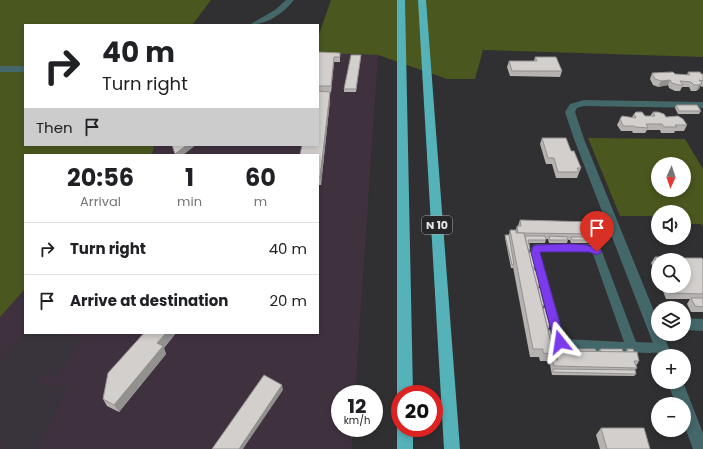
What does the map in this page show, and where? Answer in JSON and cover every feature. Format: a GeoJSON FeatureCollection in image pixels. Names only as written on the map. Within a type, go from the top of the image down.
{"type":"FeatureCollection","features":[{"type":"Feature","properties":{"kind":"highway"},"geometry":{"type":"LineString","coordinates":[[401,0],[405,385]]}},
{"type":"Feature","properties":{"kind":"highway","name":"N 10"},"geometry":{"type":"LineString","coordinates":[[422,0],[452,449]]}},
{"type":"Feature","properties":{"kind":"highway"},"geometry":{"type":"LineString","coordinates":[[405,437],[405,449]]}},
{"type":"Feature","properties":{"kind":"street"},"geometry":{"type":"LineString","coordinates":[[255,24],[271,16],[284,7],[290,0]]}},
{"type":"Feature","properties":{"kind":"street"},"geometry":{"type":"LineString","coordinates":[[0,69],[24,69]]}},
{"type":"Feature","properties":{"kind":"street"},"geometry":{"type":"LineString","coordinates":[[651,314],[584,154],[570,112],[573,106],[584,103],[703,105]]}},
{"type":"Feature","properties":{"kind":"street"},"geometry":{"type":"LineString","coordinates":[[691,324],[703,325]]}},
{"type":"Feature","properties":{"kind":"street"},"geometry":{"type":"LineString","coordinates":[[691,423],[701,449]]}},
{"type":"Feature","properties":{"kind":"lane"},"geometry":{"type":"LineString","coordinates":[[632,347],[597,252],[591,248],[537,248],[535,252],[560,342],[564,345],[632,347],[651,350]]}},
{"type":"Feature","properties":{"kind":"shaded area"},"geometry":{"type":"Polygon","coordinates":[[[319,53],[378,55],[356,385],[331,385],[331,437],[353,437],[352,449],[0,449],[0,317],[24,290],[24,334],[319,334],[319,154],[152,154],[154,146],[319,146],[319,53]]]}},
{"type":"Feature","properties":{"kind":"shaded area"},"geometry":{"type":"Polygon","coordinates":[[[24,332],[24,334],[69,334],[83,339],[57,376],[42,376],[37,384],[68,387],[39,449],[3,449],[5,444],[0,444],[0,361],[24,332]]]}},
{"type":"Feature","properties":{"kind":"green space"},"geometry":{"type":"Polygon","coordinates":[[[0,0],[211,0],[193,24],[24,24],[24,146],[154,146],[152,154],[24,154],[24,290],[0,317],[0,0]]]}},
{"type":"Feature","properties":{"kind":"green space"},"geometry":{"type":"Polygon","coordinates":[[[331,0],[703,0],[703,57],[483,50],[475,79],[447,79],[378,55],[319,53],[319,34],[331,0]]]}},
{"type":"Feature","properties":{"kind":"green space"},"geometry":{"type":"Polygon","coordinates":[[[588,138],[685,139],[703,169],[703,227],[701,224],[691,224],[691,205],[651,205],[651,216],[620,216],[588,138]]]}},
{"type":"Feature","properties":{"kind":"building"},"geometry":{"type":"Polygon","coordinates":[[[319,52],[340,53],[340,57],[334,57],[331,86],[319,86],[319,52]]]}},
{"type":"Feature","properties":{"kind":"building"},"geometry":{"type":"Polygon","coordinates":[[[351,55],[361,55],[356,89],[344,89],[351,55]]]}},
{"type":"Feature","properties":{"kind":"building"},"geometry":{"type":"Polygon","coordinates":[[[535,57],[556,57],[562,71],[512,71],[509,61],[537,61],[535,57]]]}},
{"type":"Feature","properties":{"kind":"building"},"geometry":{"type":"Polygon","coordinates":[[[673,72],[675,74],[690,75],[688,72],[700,72],[703,74],[703,81],[699,80],[702,83],[699,85],[694,85],[691,82],[680,81],[683,85],[678,85],[672,83],[670,80],[661,81],[655,79],[652,73],[673,72]]]}},
{"type":"Feature","properties":{"kind":"building"},"geometry":{"type":"Polygon","coordinates":[[[319,91],[330,92],[320,177],[319,154],[300,154],[302,146],[319,146],[319,91]]]}},
{"type":"Feature","properties":{"kind":"building"},"geometry":{"type":"Polygon","coordinates":[[[676,105],[697,105],[701,111],[679,111],[676,105]]]}},
{"type":"Feature","properties":{"kind":"building"},"geometry":{"type":"Polygon","coordinates":[[[636,112],[642,112],[645,116],[655,116],[653,112],[658,112],[664,114],[666,117],[678,116],[683,119],[687,125],[664,127],[662,124],[646,124],[648,128],[623,126],[620,119],[622,116],[636,118],[634,114],[636,112]]]}},
{"type":"Feature","properties":{"kind":"building"},"geometry":{"type":"Polygon","coordinates":[[[542,138],[566,138],[571,151],[574,151],[581,168],[577,168],[579,172],[558,172],[554,158],[548,158],[542,138]]]}},
{"type":"Feature","properties":{"kind":"building"},"geometry":{"type":"Polygon","coordinates":[[[172,146],[186,146],[175,154],[172,146]]]}},
{"type":"Feature","properties":{"kind":"building"},"geometry":{"type":"Polygon","coordinates":[[[520,220],[594,222],[596,228],[601,228],[603,234],[518,233],[517,226],[521,226],[520,220]]]}},
{"type":"Feature","properties":{"kind":"building"},"geometry":{"type":"Polygon","coordinates":[[[510,230],[516,230],[516,233],[524,233],[554,354],[543,353],[543,349],[533,349],[510,230]]]}},
{"type":"Feature","properties":{"kind":"building"},"geometry":{"type":"Polygon","coordinates":[[[505,235],[509,235],[514,265],[512,265],[505,235]]]}},
{"type":"Feature","properties":{"kind":"building"},"geometry":{"type":"Polygon","coordinates":[[[525,236],[545,236],[546,240],[528,240],[530,249],[528,249],[525,236]]]}},
{"type":"Feature","properties":{"kind":"building"},"geometry":{"type":"Polygon","coordinates":[[[549,236],[567,237],[568,240],[550,240],[549,236]]]}},
{"type":"Feature","properties":{"kind":"building"},"geometry":{"type":"Polygon","coordinates":[[[571,237],[589,237],[591,240],[572,240],[571,237]]]}},
{"type":"Feature","properties":{"kind":"building"},"geometry":{"type":"Polygon","coordinates":[[[592,237],[602,237],[603,240],[594,240],[592,237]]]}},
{"type":"Feature","properties":{"kind":"building"},"geometry":{"type":"Polygon","coordinates":[[[529,252],[531,252],[535,267],[532,267],[529,252]]]}},
{"type":"Feature","properties":{"kind":"building"},"geometry":{"type":"Polygon","coordinates":[[[691,258],[702,258],[703,260],[703,294],[670,293],[691,293],[691,258]]]}},
{"type":"Feature","properties":{"kind":"building"},"geometry":{"type":"Polygon","coordinates":[[[533,270],[536,270],[540,285],[537,285],[533,270]]]}},
{"type":"Feature","properties":{"kind":"building"},"geometry":{"type":"Polygon","coordinates":[[[538,288],[540,288],[544,305],[542,305],[538,288]]]}},
{"type":"Feature","properties":{"kind":"building"},"geometry":{"type":"Polygon","coordinates":[[[691,298],[703,298],[703,307],[695,306],[691,298]]]}},
{"type":"Feature","properties":{"kind":"building"},"geometry":{"type":"Polygon","coordinates":[[[543,308],[545,308],[550,326],[547,326],[543,308]]]}},
{"type":"Feature","properties":{"kind":"building"},"geometry":{"type":"Polygon","coordinates":[[[548,330],[550,330],[555,349],[569,349],[570,351],[555,351],[554,353],[548,330]]]}},
{"type":"Feature","properties":{"kind":"building"},"geometry":{"type":"Polygon","coordinates":[[[143,334],[165,334],[157,343],[163,346],[114,405],[103,399],[108,373],[143,334]]]}},
{"type":"Feature","properties":{"kind":"building"},"geometry":{"type":"Polygon","coordinates":[[[573,349],[595,349],[596,351],[573,351],[573,349]]]}},
{"type":"Feature","properties":{"kind":"building"},"geometry":{"type":"Polygon","coordinates":[[[600,349],[622,349],[623,352],[601,352],[600,349]]]}},
{"type":"Feature","properties":{"kind":"building"},"geometry":{"type":"Polygon","coordinates":[[[627,349],[633,349],[634,352],[628,352],[627,349]]]}},
{"type":"Feature","properties":{"kind":"building"},"geometry":{"type":"Polygon","coordinates":[[[555,351],[637,352],[639,361],[634,361],[637,368],[554,366],[552,359],[558,360],[555,351]]]}},
{"type":"Feature","properties":{"kind":"building"},"geometry":{"type":"Polygon","coordinates":[[[553,369],[635,370],[636,374],[553,372],[553,369]]]}},
{"type":"Feature","properties":{"kind":"building"},"geometry":{"type":"Polygon","coordinates":[[[264,375],[282,385],[239,449],[212,449],[264,375]]]}},
{"type":"Feature","properties":{"kind":"building"},"geometry":{"type":"Polygon","coordinates":[[[601,428],[644,428],[650,449],[607,449],[601,428]]]}},
{"type":"Feature","properties":{"kind":"route"},"geometry":{"type":"LineString","coordinates":[[560,342],[535,252],[537,248],[545,247],[591,248],[597,252]]}}]}
